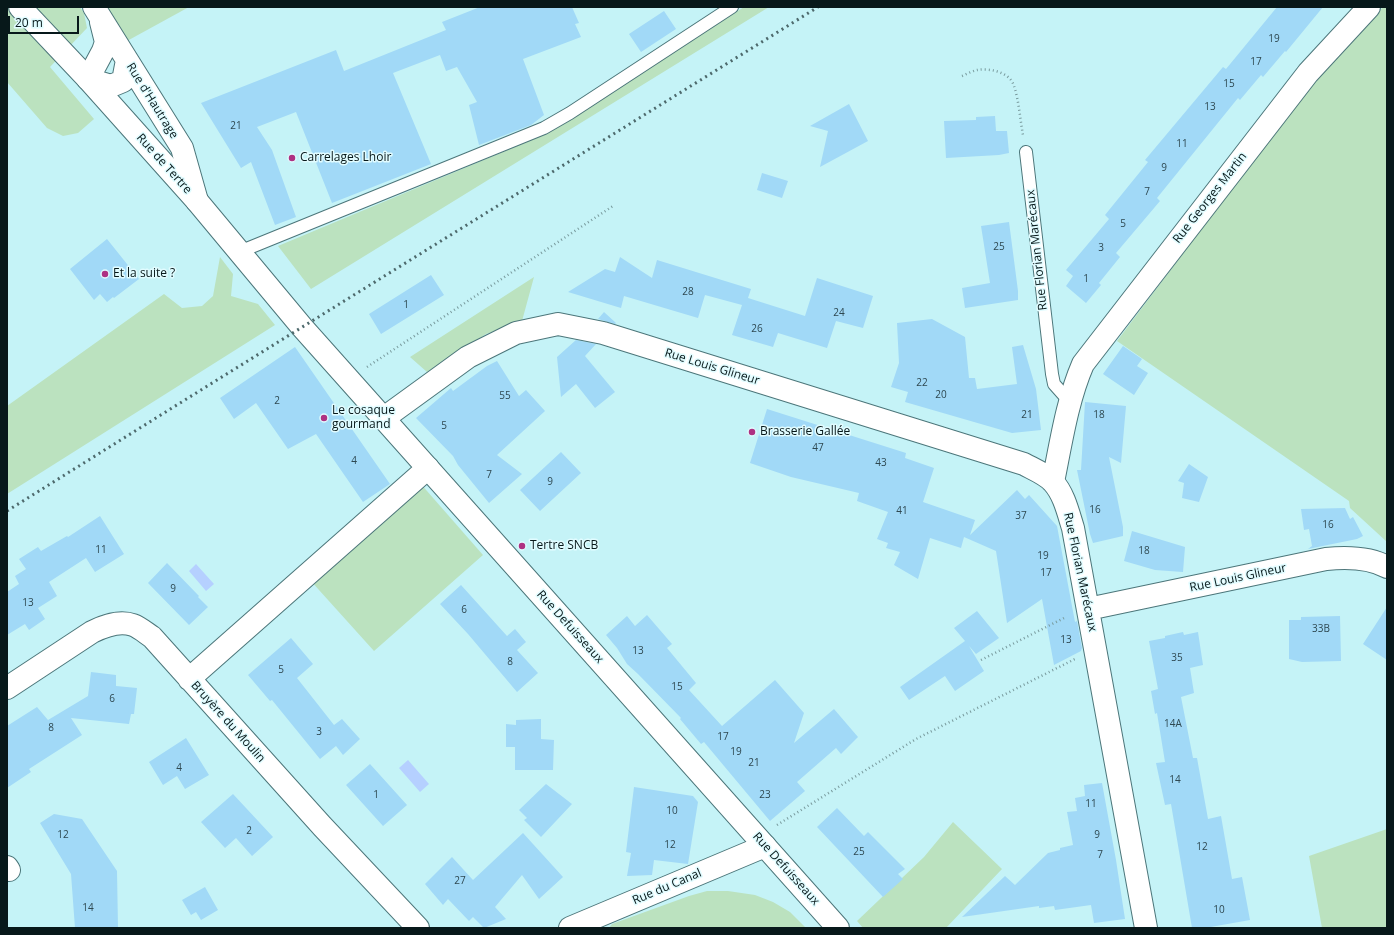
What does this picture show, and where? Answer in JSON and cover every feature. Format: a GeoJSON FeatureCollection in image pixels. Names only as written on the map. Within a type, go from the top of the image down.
{"type":"FeatureCollection","features":[{"type":"Feature","properties":{"kind":"street","name":"Rue de Tertre"},"geometry":{"type":"LineString","coordinates":[[20,7],[88,79],[197,201],[302,327]]}},
{"type":"Feature","properties":{"kind":"street","name":"Rue Georges Martin"},"geometry":{"type":"LineString","coordinates":[[1070,402],[1076,380],[1083,364],[1091,353],[1308,73],[1370,7]]}},
{"type":"Feature","properties":{"kind":"street"},"geometry":{"type":"LineString","coordinates":[[97,12],[106,42],[103,51],[88,79],[111,86],[123,81],[127,60]]}},
{"type":"Feature","properties":{"kind":"street","name":"Rue d'Hautrage"},"geometry":{"type":"LineString","coordinates":[[97,12],[182,148],[197,201]]}},
{"type":"Feature","properties":{"kind":"street","name":"Rue Louis Glineur"},"geometry":{"type":"LineString","coordinates":[[384,418],[468,357],[516,333],[558,324],[603,333],[1024,464],[1053,482]]}},
{"type":"Feature","properties":{"kind":"street","name":"Rue Defuisseaux"},"geometry":{"type":"LineString","coordinates":[[302,327],[838,928]]}},
{"type":"Feature","properties":{"kind":"street"},"geometry":{"type":"LineString","coordinates":[[1053,482],[1070,402]]}},
{"type":"Feature","properties":{"kind":"street"},"geometry":{"type":"LineString","coordinates":[[189,679],[428,468]]}},
{"type":"Feature","properties":{"kind":"street","name":"Rue Florian Marécaux"},"geometry":{"type":"LineString","coordinates":[[1053,482],[1062,496],[1073,528],[1146,928]]}},
{"type":"Feature","properties":{"kind":"street","name":"Rue Louis Glineur"},"geometry":{"type":"LineString","coordinates":[[1088,609],[1326,559],[1344,558],[1366,560],[1387,567]]}},
{"type":"Feature","properties":{"kind":"street","name":"Bruyère du Moulin"},"geometry":{"type":"LineString","coordinates":[[7,688],[103,626],[124,623],[134,625],[152,637],[322,826],[418,928]]}},
{"type":"Feature","properties":{"kind":"street","name":"Rue du Canal"},"geometry":{"type":"LineString","coordinates":[[570,928],[590,923],[765,846]]}},
{"type":"Feature","properties":{"kind":"lane"},"geometry":{"type":"LineString","coordinates":[[239,252],[544,128],[570,113],[732,7]]}},
{"type":"Feature","properties":{"kind":"lane","name":"Rue Florian Marécaux"},"geometry":{"type":"LineString","coordinates":[[1026,152],[1052,374],[1054,384],[1070,402]]}},
{"type":"Feature","properties":{"kind":"path"},"geometry":{"type":"LineString","coordinates":[[962,76],[976,70],[988,70],[1001,72],[1008,77],[1014,85],[1026,152]]}},
{"type":"Feature","properties":{"kind":"path"},"geometry":{"type":"LineString","coordinates":[[349,379],[613,206]]}},
{"type":"Feature","properties":{"kind":"path"},"geometry":{"type":"LineString","coordinates":[[981,660],[1075,612],[1088,609]]}},
{"type":"Feature","properties":{"kind":"path"},"geometry":{"type":"LineString","coordinates":[[765,846],[774,828],[916,739],[1095,649]]}},
{"type":"Feature","properties":{"kind":"green space"},"geometry":{"type":"Polygon","coordinates":[[[7,7],[80,7],[84,13],[87,28],[50,67],[94,119],[78,133],[63,136],[47,128],[7,82],[7,7]]]}},
{"type":"Feature","properties":{"kind":"green space"},"geometry":{"type":"Polygon","coordinates":[[[106,7],[189,7],[127,41],[106,7]]]}},
{"type":"Feature","properties":{"kind":"green space"},"geometry":{"type":"Polygon","coordinates":[[[744,7],[769,7],[311,289],[278,246],[541,136],[744,7]]]}},
{"type":"Feature","properties":{"kind":"green space"},"geometry":{"type":"Polygon","coordinates":[[[1383,7],[1387,7],[1387,542],[1350,508],[1349,501],[1117,341],[1310,85],[1383,7]]]}},
{"type":"Feature","properties":{"kind":"green space"},"geometry":{"type":"Polygon","coordinates":[[[220,257],[233,274],[231,296],[258,304],[275,325],[7,494],[7,406],[164,294],[182,308],[202,306],[213,296],[220,257]]]}},
{"type":"Feature","properties":{"kind":"green space"},"geometry":{"type":"Polygon","coordinates":[[[534,277],[522,321],[486,334],[427,372],[410,357],[534,277]]]}},
{"type":"Feature","properties":{"kind":"green space"},"geometry":{"type":"Polygon","coordinates":[[[420,483],[483,555],[374,651],[310,580],[420,483]]]}},
{"type":"Feature","properties":{"kind":"green space"},"geometry":{"type":"Polygon","coordinates":[[[953,822],[1002,869],[946,928],[863,928],[857,921],[924,857],[953,822]]]}},
{"type":"Feature","properties":{"kind":"green space"},"geometry":{"type":"Polygon","coordinates":[[[1387,829],[1387,928],[1322,928],[1309,856],[1387,829]]]}},
{"type":"Feature","properties":{"kind":"green space"},"geometry":{"type":"Polygon","coordinates":[[[707,891],[728,891],[755,895],[773,902],[790,912],[806,928],[609,928],[612,924],[707,891]]]}},
{"type":"Feature","properties":{"kind":"water"},"geometry":{"type":"Polygon","coordinates":[[[196,564],[214,584],[206,591],[189,571],[196,564]]]}},
{"type":"Feature","properties":{"kind":"water"},"geometry":{"type":"Polygon","coordinates":[[[408,760],[429,784],[420,792],[399,768],[408,760]]]}},
{"type":"Feature","properties":{"kind":"building"},"geometry":{"type":"Polygon","coordinates":[[[480,7],[572,7],[579,23],[575,24],[581,37],[523,59],[544,115],[531,125],[479,145],[469,105],[477,102],[457,67],[446,71],[440,55],[393,73],[431,164],[332,203],[296,112],[257,127],[272,150],[296,217],[275,225],[251,162],[241,168],[201,103],[336,50],[344,71],[446,30],[442,22],[480,7]]]}},
{"type":"Feature","properties":{"kind":"building"},"geometry":{"type":"Polygon","coordinates":[[[1277,7],[1323,7],[1263,77],[1261,75],[1240,100],[1238,98],[1157,198],[1160,201],[1116,253],[1120,257],[1099,283],[1101,285],[1086,303],[1066,286],[1073,276],[1066,270],[1109,219],[1105,215],[1148,162],[1145,160],[1223,67],[1226,69],[1277,7]]]}},
{"type":"Feature","properties":{"kind":"building"},"geometry":{"type":"Polygon","coordinates":[[[664,11],[676,29],[641,52],[629,34],[664,11]]]}},
{"type":"Feature","properties":{"kind":"building"},"geometry":{"type":"Polygon","coordinates":[[[849,104],[868,141],[820,167],[828,131],[810,126],[849,104]]]}},
{"type":"Feature","properties":{"kind":"building"},"geometry":{"type":"Polygon","coordinates":[[[995,116],[996,131],[1007,131],[1009,153],[999,155],[946,158],[944,121],[976,120],[976,117],[995,116]]]}},
{"type":"Feature","properties":{"kind":"building"},"geometry":{"type":"Polygon","coordinates":[[[762,173],[788,181],[782,198],[757,190],[762,173]]]}},
{"type":"Feature","properties":{"kind":"building"},"geometry":{"type":"Polygon","coordinates":[[[1009,222],[1018,300],[965,308],[962,288],[990,283],[981,226],[1009,222]]]}},
{"type":"Feature","properties":{"kind":"building"},"geometry":{"type":"Polygon","coordinates":[[[107,239],[139,279],[107,302],[100,294],[94,300],[70,269],[107,239]]]}},
{"type":"Feature","properties":{"kind":"building"},"geometry":{"type":"Polygon","coordinates":[[[620,257],[652,278],[657,260],[751,289],[748,298],[805,316],[817,278],[873,296],[863,328],[836,321],[827,348],[778,333],[773,347],[732,335],[742,305],[705,295],[698,318],[624,296],[621,308],[568,292],[605,269],[615,272],[620,257]]]}},
{"type":"Feature","properties":{"kind":"building"},"geometry":{"type":"Polygon","coordinates":[[[431,275],[444,295],[381,334],[369,314],[431,275]]]}},
{"type":"Feature","properties":{"kind":"building"},"geometry":{"type":"Polygon","coordinates":[[[604,312],[616,323],[615,324],[598,319],[604,312]]]}},
{"type":"Feature","properties":{"kind":"building"},"geometry":{"type":"Polygon","coordinates":[[[932,319],[965,337],[969,378],[975,378],[977,389],[1017,384],[1012,347],[1023,345],[1036,389],[1041,430],[1012,433],[905,402],[908,392],[891,387],[899,363],[897,323],[932,319]]]}},
{"type":"Feature","properties":{"kind":"building"},"geometry":{"type":"Polygon","coordinates":[[[576,340],[596,344],[585,356],[615,392],[595,408],[576,384],[561,397],[557,357],[576,340]]]}},
{"type":"Feature","properties":{"kind":"building"},"geometry":{"type":"Polygon","coordinates":[[[1123,346],[1142,359],[1137,366],[1148,373],[1134,395],[1103,374],[1123,346]]]}},
{"type":"Feature","properties":{"kind":"building"},"geometry":{"type":"Polygon","coordinates":[[[295,347],[390,484],[363,502],[316,434],[288,449],[256,403],[234,419],[220,398],[295,347]]]}},
{"type":"Feature","properties":{"kind":"building"},"geometry":{"type":"Polygon","coordinates":[[[497,361],[519,396],[526,390],[545,411],[497,455],[522,474],[489,503],[458,465],[453,456],[416,418],[451,388],[453,391],[487,366],[497,361]]]}},
{"type":"Feature","properties":{"kind":"building"},"geometry":{"type":"Polygon","coordinates":[[[1085,402],[1126,406],[1121,463],[1109,457],[1123,527],[1123,536],[1093,543],[1077,470],[1081,470],[1085,402]]]}},
{"type":"Feature","properties":{"kind":"building"},"geometry":{"type":"Polygon","coordinates":[[[767,409],[906,453],[905,458],[934,468],[923,502],[975,520],[970,535],[1017,490],[1025,499],[1029,495],[1057,526],[1075,622],[1077,621],[1082,648],[1081,651],[1054,665],[1042,599],[1007,623],[996,551],[964,537],[961,548],[930,538],[918,579],[894,565],[900,552],[886,548],[888,543],[877,539],[888,512],[857,501],[859,493],[791,477],[750,463],[767,409]]]}},
{"type":"Feature","properties":{"kind":"building"},"geometry":{"type":"Polygon","coordinates":[[[561,452],[581,473],[540,511],[520,490],[561,452]]]}},
{"type":"Feature","properties":{"kind":"building"},"geometry":{"type":"Polygon","coordinates":[[[1189,464],[1208,477],[1199,502],[1182,498],[1184,483],[1178,481],[1189,464]]]}},
{"type":"Feature","properties":{"kind":"building"},"geometry":{"type":"Polygon","coordinates":[[[1345,508],[1350,519],[1353,517],[1363,536],[1357,539],[1308,549],[1312,546],[1309,529],[1304,530],[1301,509],[1345,508]]]}},
{"type":"Feature","properties":{"kind":"building"},"geometry":{"type":"Polygon","coordinates":[[[100,516],[124,554],[95,572],[86,558],[49,582],[57,596],[38,608],[45,619],[29,630],[25,624],[7,635],[7,592],[19,584],[15,576],[26,569],[19,559],[38,547],[41,551],[67,536],[68,537],[100,516]]]}},
{"type":"Feature","properties":{"kind":"building"},"geometry":{"type":"Polygon","coordinates":[[[1132,531],[1185,547],[1183,572],[1155,570],[1124,561],[1132,531]]]}},
{"type":"Feature","properties":{"kind":"building"},"geometry":{"type":"Polygon","coordinates":[[[167,563],[208,607],[189,625],[148,583],[167,563]]]}},
{"type":"Feature","properties":{"kind":"building"},"geometry":{"type":"Polygon","coordinates":[[[461,585],[507,636],[515,629],[526,642],[517,650],[538,673],[517,692],[468,634],[440,604],[461,585]]]}},
{"type":"Feature","properties":{"kind":"building"},"geometry":{"type":"Polygon","coordinates":[[[1387,607],[1387,660],[1363,644],[1387,607]]]}},
{"type":"Feature","properties":{"kind":"building"},"geometry":{"type":"Polygon","coordinates":[[[977,611],[999,638],[976,654],[969,646],[984,671],[955,691],[945,676],[909,700],[900,687],[965,641],[954,628],[977,611]]]}},
{"type":"Feature","properties":{"kind":"building"},"geometry":{"type":"Polygon","coordinates":[[[647,615],[672,644],[667,648],[696,683],[689,690],[722,726],[775,680],[804,713],[794,743],[834,709],[858,737],[841,754],[836,748],[797,782],[805,791],[770,821],[704,742],[701,744],[680,719],[681,718],[627,664],[617,648],[606,635],[627,616],[635,626],[647,615]]]}},
{"type":"Feature","properties":{"kind":"building"},"geometry":{"type":"Polygon","coordinates":[[[1340,616],[1341,661],[1302,662],[1289,659],[1289,620],[1301,620],[1301,617],[1340,616]]]}},
{"type":"Feature","properties":{"kind":"building"},"geometry":{"type":"Polygon","coordinates":[[[1183,632],[1184,635],[1198,632],[1203,665],[1190,668],[1194,693],[1181,697],[1193,758],[1197,758],[1208,819],[1221,816],[1232,879],[1242,877],[1250,920],[1205,928],[1192,928],[1171,804],[1165,805],[1156,763],[1165,762],[1157,713],[1155,714],[1151,691],[1158,689],[1149,641],[1183,632]]]}},
{"type":"Feature","properties":{"kind":"building"},"geometry":{"type":"Polygon","coordinates":[[[291,638],[313,664],[297,678],[334,725],[342,719],[360,739],[343,755],[336,746],[320,759],[272,700],[270,701],[248,675],[291,638]]]}},
{"type":"Feature","properties":{"kind":"building"},"geometry":{"type":"Polygon","coordinates":[[[91,672],[116,675],[116,686],[137,688],[134,714],[131,714],[129,724],[71,718],[82,735],[29,769],[31,772],[7,788],[7,726],[37,707],[48,720],[88,696],[91,672]]]}},
{"type":"Feature","properties":{"kind":"building"},"geometry":{"type":"Polygon","coordinates":[[[541,719],[541,739],[554,740],[553,770],[515,770],[515,747],[506,747],[506,724],[516,725],[516,720],[541,719]]]}},
{"type":"Feature","properties":{"kind":"building"},"geometry":{"type":"Polygon","coordinates":[[[186,738],[209,775],[185,789],[177,776],[163,785],[149,762],[186,738]]]}},
{"type":"Feature","properties":{"kind":"building"},"geometry":{"type":"Polygon","coordinates":[[[370,764],[407,805],[383,826],[346,785],[370,764]]]}},
{"type":"Feature","properties":{"kind":"building"},"geometry":{"type":"Polygon","coordinates":[[[1102,783],[1125,919],[1094,923],[1091,905],[1055,910],[1054,906],[1039,908],[1039,906],[962,917],[1005,876],[1015,885],[1048,853],[1073,845],[1067,812],[1077,811],[1075,798],[1085,796],[1084,785],[1102,783]]]}},
{"type":"Feature","properties":{"kind":"building"},"geometry":{"type":"Polygon","coordinates":[[[546,784],[572,804],[541,837],[524,820],[527,818],[519,810],[546,784]]]}},
{"type":"Feature","properties":{"kind":"building"},"geometry":{"type":"Polygon","coordinates":[[[634,787],[693,796],[698,802],[688,864],[654,860],[652,875],[627,876],[631,853],[626,852],[634,787]]]}},
{"type":"Feature","properties":{"kind":"building"},"geometry":{"type":"Polygon","coordinates":[[[233,794],[273,837],[252,856],[236,838],[225,848],[201,822],[233,794]]]}},
{"type":"Feature","properties":{"kind":"building"},"geometry":{"type":"Polygon","coordinates":[[[837,808],[864,836],[868,832],[905,869],[898,874],[903,879],[883,897],[817,827],[837,808]]]}},
{"type":"Feature","properties":{"kind":"building"},"geometry":{"type":"Polygon","coordinates":[[[54,814],[82,819],[117,871],[118,928],[75,928],[71,874],[40,823],[54,814]]]}},
{"type":"Feature","properties":{"kind":"building"},"geometry":{"type":"Polygon","coordinates":[[[523,833],[563,877],[539,899],[522,875],[495,907],[506,919],[484,928],[473,917],[469,921],[448,899],[443,905],[425,884],[452,857],[473,880],[523,833]]]}},
{"type":"Feature","properties":{"kind":"building"},"geometry":{"type":"Polygon","coordinates":[[[205,887],[218,910],[201,920],[196,912],[191,915],[182,900],[205,887]]]}},
{"type":"Feature","properties":{"kind":"railway"},"geometry":{"type":"LineString","coordinates":[[7,511],[818,7]]}},
{"type":"Feature","properties":{"kind":"place","name":"Carrelages Lhoir"},"geometry":{"type":"Point","coordinates":[292,158]}},
{"type":"Feature","properties":{"kind":"place","name":"Et la suite ?"},"geometry":{"type":"Point","coordinates":[105,274]}},
{"type":"Feature","properties":{"kind":"place","name":"Le cosaque gourmand"},"geometry":{"type":"Point","coordinates":[324,418]}},
{"type":"Feature","properties":{"kind":"place","name":"Brasserie Gallée"},"geometry":{"type":"Point","coordinates":[752,432]}},
{"type":"Feature","properties":{"kind":"place","name":"Tertre SNCB"},"geometry":{"type":"Point","coordinates":[522,546]}}]}
